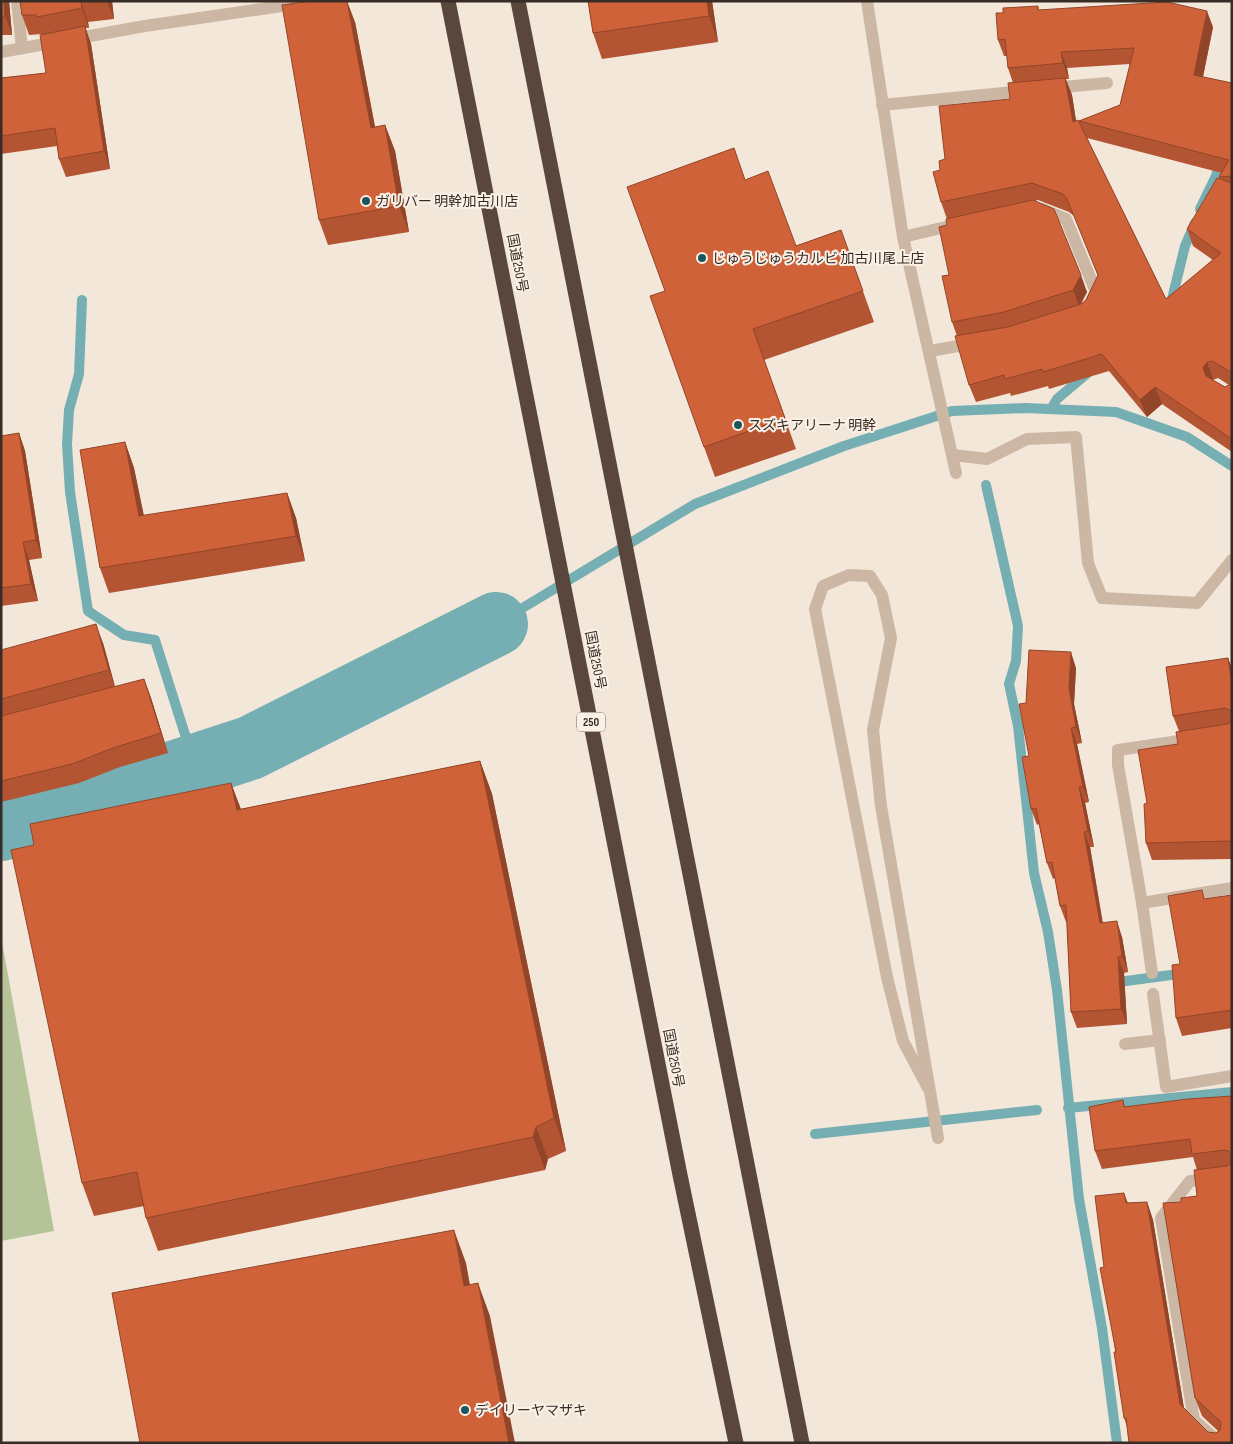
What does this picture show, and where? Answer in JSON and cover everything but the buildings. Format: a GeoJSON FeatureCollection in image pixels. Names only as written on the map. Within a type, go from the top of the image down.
{"type":"FeatureCollection","features":[{"type":"Feature","properties":{"kind":"highway","name":"国道250号"},"geometry":{"type":"LineString","coordinates":[[448,1],[680,1175],[736,1443]]}},
{"type":"Feature","properties":{"kind":"highway"},"geometry":{"type":"LineString","coordinates":[[518,1],[802,1443]]}},
{"type":"Feature","properties":{"kind":"street"},"geometry":{"type":"LineString","coordinates":[[17,1],[22,48]]}},
{"type":"Feature","properties":{"kind":"street"},"geometry":{"type":"LineString","coordinates":[[1,52],[145,26],[316,1]]}},
{"type":"Feature","properties":{"kind":"street"},"geometry":{"type":"LineString","coordinates":[[867,1],[903,237],[956,473]]}},
{"type":"Feature","properties":{"kind":"street"},"geometry":{"type":"LineString","coordinates":[[882,104],[1107,82]]}},
{"type":"Feature","properties":{"kind":"street"},"geometry":{"type":"LineString","coordinates":[[1031,209],[1040,208],[1066,220],[1096,292],[1085,313]]}},
{"type":"Feature","properties":{"kind":"street"},"geometry":{"type":"LineString","coordinates":[[903,237],[966,222]]}},
{"type":"Feature","properties":{"kind":"street"},"geometry":{"type":"LineString","coordinates":[[930,351],[985,341]]}},
{"type":"Feature","properties":{"kind":"street"},"geometry":{"type":"LineString","coordinates":[[953,455],[987,459],[1027,439],[1076,437],[1088,562],[1102,598],[1197,603],[1232,560]]}},
{"type":"Feature","properties":{"kind":"street"},"geometry":{"type":"LineString","coordinates":[[928,1088],[903,1041],[887,977],[815,609],[823,586],[849,575],[870,576],[882,595],[891,638],[873,730],[881,806],[938,1138]]}},
{"type":"Feature","properties":{"kind":"street"},"geometry":{"type":"LineString","coordinates":[[1152,973],[1118,765],[1118,750],[1203,738]]}},
{"type":"Feature","properties":{"kind":"street"},"geometry":{"type":"LineString","coordinates":[[1142,903],[1232,888]]}},
{"type":"Feature","properties":{"kind":"street"},"geometry":{"type":"LineString","coordinates":[[1154,994],[1166,1087],[1232,1076]]}},
{"type":"Feature","properties":{"kind":"street"},"geometry":{"type":"LineString","coordinates":[[1125,1044],[1160,1040]]}},
{"type":"Feature","properties":{"kind":"street"},"geometry":{"type":"LineString","coordinates":[[1220,1443],[1194,1420],[1161,1218],[1190,1180],[1232,1176]]}},
{"type":"Feature","properties":{"kind":"green space"},"geometry":{"type":"Polygon","coordinates":[[[1,936],[54,1231],[1,1241],[1,936]]]}},
{"type":"Feature","properties":{"kind":"waterway"},"geometry":{"type":"LineString","coordinates":[[1200,209],[1216,176],[1220,160]]}},
{"type":"Feature","properties":{"kind":"waterway"},"geometry":{"type":"LineString","coordinates":[[1169,304],[1172,299],[1185,246],[1195,223]]}},
{"type":"Feature","properties":{"kind":"waterway"},"geometry":{"type":"LineString","coordinates":[[82,300],[79,374],[69,410],[67,444],[70,492],[88,611],[124,635],[155,640],[195,766]]}},
{"type":"Feature","properties":{"kind":"waterway"},"geometry":{"type":"LineString","coordinates":[[1051,409],[1057,399],[1090,371]]}},
{"type":"Feature","properties":{"kind":"waterway"},"geometry":{"type":"LineString","coordinates":[[496,624],[695,504],[844,446],[952,411],[1026,408],[1116,412],[1187,437],[1232,466]]}},
{"type":"Feature","properties":{"kind":"waterway"},"geometry":{"type":"LineString","coordinates":[[986,485],[1018,626],[1016,661],[1009,684],[1018,726],[1034,873],[1048,932],[1057,990],[1079,1199],[1102,1328],[1117,1443]]}},
{"type":"Feature","properties":{"kind":"waterway"},"geometry":{"type":"LineString","coordinates":[[1,829],[250,748],[496,624]]}},
{"type":"Feature","properties":{"kind":"waterway"},"geometry":{"type":"LineString","coordinates":[[1111,983],[1186,973]]}},
{"type":"Feature","properties":{"kind":"waterway"},"geometry":{"type":"LineString","coordinates":[[1068,1108],[1232,1092]]}},
{"type":"Feature","properties":{"kind":"waterway"},"geometry":{"type":"LineString","coordinates":[[815,1134],[1037,1110]]}},
{"type":"Feature","properties":{"kind":"place","name":"ガリバー 明幹加古川店"},"geometry":{"type":"Point","coordinates":[366,201]}},
{"type":"Feature","properties":{"kind":"place","name":"じゅうじゅうカルビ 加古川尾上店"},"geometry":{"type":"Point","coordinates":[702,258]}},
{"type":"Feature","properties":{"kind":"place","name":"スズキアリーナ 明幹"},"geometry":{"type":"Point","coordinates":[738,425]}},
{"type":"Feature","properties":{"kind":"place","name":"デイリーヤマザキ"},"geometry":{"type":"Point","coordinates":[465,1410]}}]}
